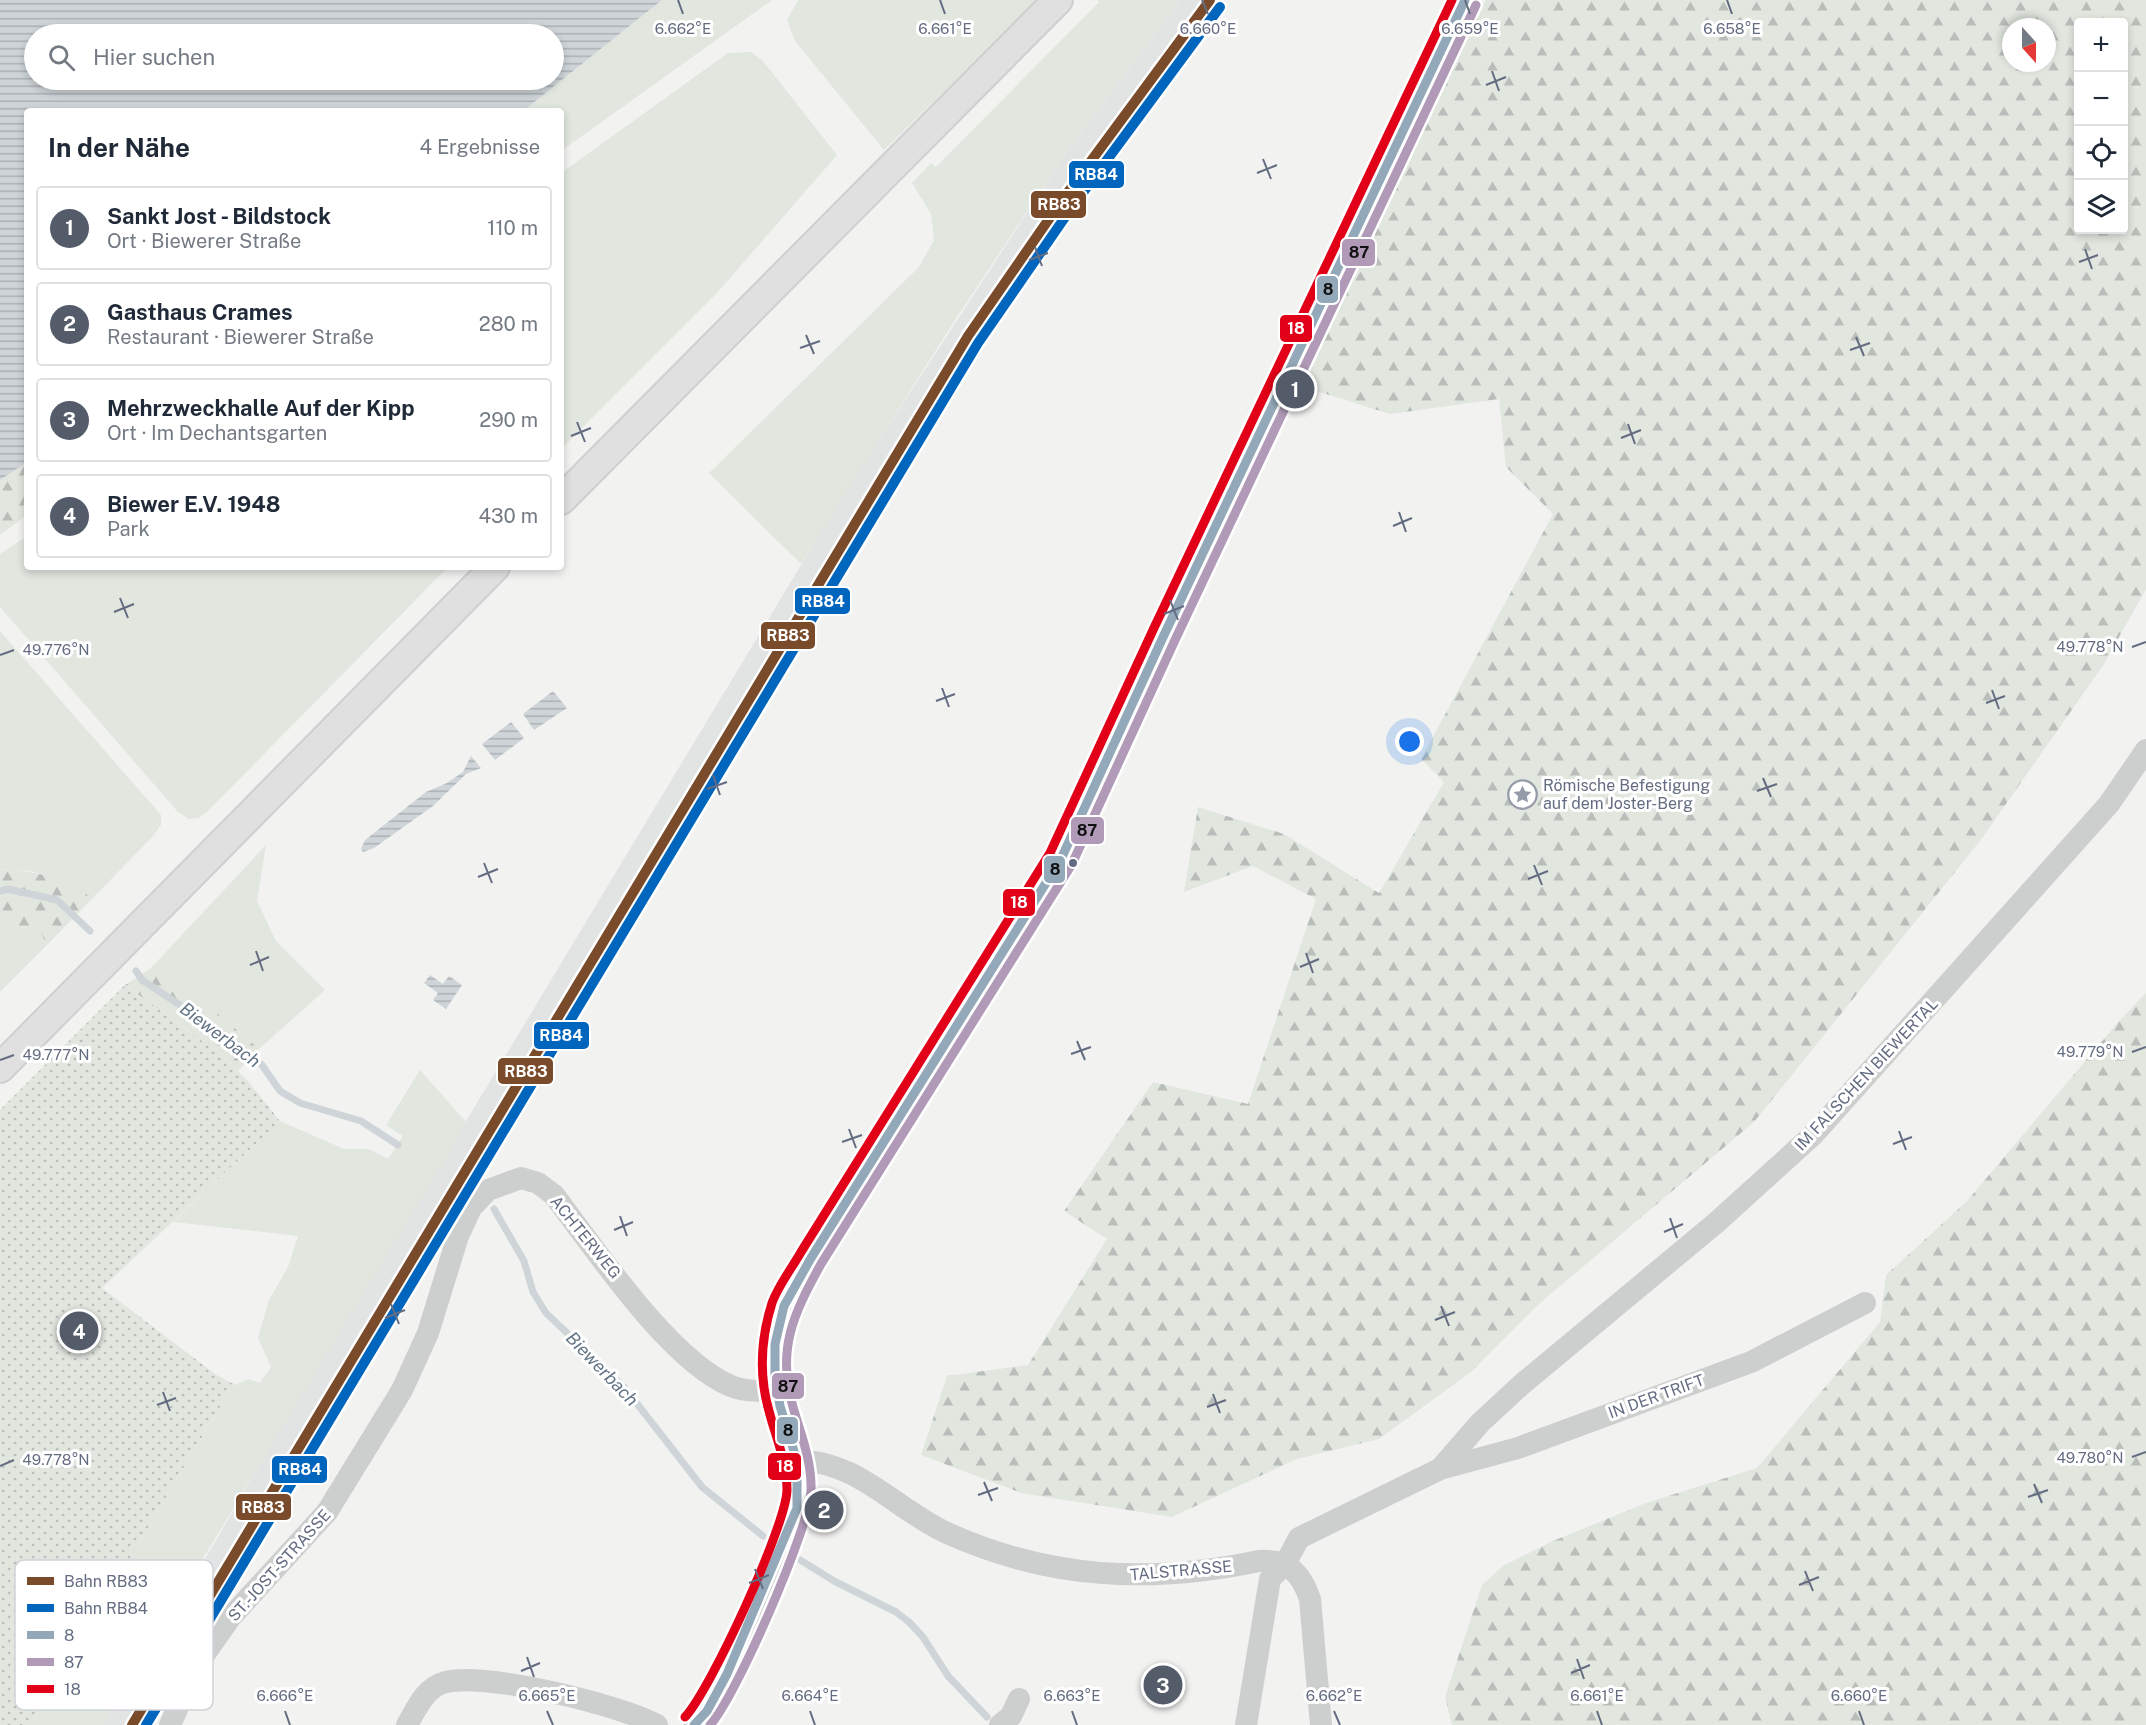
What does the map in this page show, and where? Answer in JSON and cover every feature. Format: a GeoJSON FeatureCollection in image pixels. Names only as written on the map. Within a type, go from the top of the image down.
{"type":"FeatureCollection","features":[{"type":"Feature","properties":{"kind":"main road"},"geometry":{"type":"LineString","coordinates":[[564,497],[1058,0]]}},
{"type":"Feature","properties":{"kind":"main road"},"geometry":{"type":"LineString","coordinates":[[0,1068],[492,570]]}},
{"type":"Feature","properties":{"kind":"street"},"geometry":{"type":"LineString","coordinates":[[694,1725],[707,1711],[727,1674],[787,1537],[799,1491],[797,1461],[776,1390],[775,1344],[784,1306],[811,1258],[943,1051],[1061,859],[1164,635],[1465,0]]}},
{"type":"Feature","properties":{"kind":"street","name":"IM FALSCHEN BIEWERTAL"},"geometry":{"type":"LineString","coordinates":[[1440,1468],[1480,1423],[1521,1385],[1717,1222],[1814,1134],[2109,804],[2146,750]]}},
{"type":"Feature","properties":{"kind":"street","name":"ACHTERWEG"},"geometry":{"type":"LineString","coordinates":[[373,1437],[402,1390],[428,1333],[458,1236],[471,1208],[488,1190],[521,1178],[538,1183],[554,1195],[660,1331],[703,1369],[733,1387],[748,1391],[776,1390]]}},
{"type":"Feature","properties":{"kind":"street","name":"IN DER TRIFT"},"geometry":{"type":"LineString","coordinates":[[1440,1468],[1518,1448],[1751,1362],[1865,1303]]}},
{"type":"Feature","properties":{"kind":"street","name":"ST.-JOST-STRASSE"},"geometry":{"type":"LineString","coordinates":[[213,1642],[230,1618],[327,1512],[373,1437]]}},
{"type":"Feature","properties":{"kind":"street","name":"TALSTRASSE"},"geometry":{"type":"LineString","coordinates":[[797,1461],[816,1460],[832,1466],[906,1506],[945,1532],[992,1550],[1050,1566],[1110,1576],[1160,1575],[1259,1561],[1274,1560],[1286,1564]]}},
{"type":"Feature","properties":{"kind":"street"},"geometry":{"type":"LineString","coordinates":[[1246,1725],[1270,1579],[1286,1564],[1299,1538],[1440,1468]]}},
{"type":"Feature","properties":{"kind":"street"},"geometry":{"type":"LineString","coordinates":[[1286,1564],[1295,1570],[1304,1583],[1310,1599],[1321,1725]]}},
{"type":"Feature","properties":{"kind":"street"},"geometry":{"type":"LineString","coordinates":[[407,1725],[426,1693],[445,1682],[470,1680],[531,1687],[638,1716],[657,1725]]}},
{"type":"Feature","properties":{"kind":"street","name":"ST.-JOST-STRASSE"},"geometry":{"type":"LineString","coordinates":[[170,1725],[177,1710]]}},
{"type":"Feature","properties":{"kind":"shaded area"},"geometry":{"type":"Polygon","coordinates":[[[0,0],[662,0],[564,78],[564,24],[24,24],[24,90],[549,90],[527,108],[24,108],[24,464],[0,480],[0,0]]]}},
{"type":"Feature","properties":{"kind":"shaded area"},"geometry":{"type":"Polygon","coordinates":[[[1181,0],[1225,0],[1095,169],[925,433],[681,830],[494,1149],[476,1168],[447,1214],[436,1240],[321,1427],[319,1439],[213,1603],[213,1560],[204,1560],[284,1423],[842,497],[1064,156],[1181,0]]]}},
{"type":"Feature","properties":{"kind":"shaded area"},"geometry":{"type":"Polygon","coordinates":[[[553,691],[567,708],[534,730],[523,714],[553,691]]]}},
{"type":"Feature","properties":{"kind":"shaded area"},"geometry":{"type":"Polygon","coordinates":[[[511,722],[524,738],[495,760],[482,744],[511,722]]]}},
{"type":"Feature","properties":{"kind":"shaded area"},"geometry":{"type":"Polygon","coordinates":[[[471,756],[481,768],[466,774],[433,806],[374,848],[363,852],[361,849],[365,840],[426,792],[447,783],[463,772],[471,756]]]}},
{"type":"Feature","properties":{"kind":"shaded area"},"geometry":{"type":"Polygon","coordinates":[[[430,975],[443,984],[449,976],[462,985],[446,1009],[433,1000],[438,993],[424,983],[430,975]]]}},
{"type":"Feature","properties":{"kind":"shaded area"},"geometry":{"type":"Polygon","coordinates":[[[111,1710],[152,1710],[143,1725],[102,1725],[111,1710]]]}},
{"type":"Feature","properties":{"kind":"green space"},"geometry":{"type":"Polygon","coordinates":[[[662,0],[772,0],[564,149],[564,108],[527,108],[549,90],[564,90],[564,78],[662,0]]]}},
{"type":"Feature","properties":{"kind":"green space"},"geometry":{"type":"Polygon","coordinates":[[[798,0],[1038,0],[884,150],[795,41],[787,20],[798,0]]]}},
{"type":"Feature","properties":{"kind":"green space"},"geometry":{"type":"Polygon","coordinates":[[[1097,0],[1181,0],[1064,156],[953,323],[801,564],[709,473],[919,267],[934,240],[931,214],[912,183],[931,163],[936,167],[1099,2],[1097,0]]]}},
{"type":"Feature","properties":{"kind":"green space"},"geometry":{"type":"Polygon","coordinates":[[[1486,0],[2146,0],[2146,589],[2104,664],[1980,841],[1754,1122],[1540,1303],[1471,1372],[1379,1439],[1297,1459],[1172,1517],[1021,1493],[921,1455],[947,1376],[1028,1365],[1107,1239],[1064,1211],[1153,1082],[1248,1104],[1316,899],[1253,866],[1184,892],[1198,807],[1284,834],[1379,893],[1444,782],[1421,759],[1553,514],[1506,467],[1499,399],[1390,414],[1297,385],[1486,0]]]}},
{"type":"Feature","properties":{"kind":"green space"},"geometry":{"type":"Polygon","coordinates":[[[751,52],[763,61],[837,155],[717,293],[564,446],[564,171],[728,53],[751,52]]]}},
{"type":"Feature","properties":{"kind":"green space"},"geometry":{"type":"Polygon","coordinates":[[[24,464],[24,517],[0,535],[0,480],[24,464]]]}},
{"type":"Feature","properties":{"kind":"green space"},"geometry":{"type":"Polygon","coordinates":[[[24,538],[24,570],[445,570],[209,810],[199,818],[189,819],[178,812],[0,607],[0,554],[24,538]]]}},
{"type":"Feature","properties":{"kind":"green space"},"geometry":{"type":"Polygon","coordinates":[[[0,631],[161,815],[161,825],[152,837],[93,898],[48,876],[25,871],[0,870],[0,631]]]}},
{"type":"Feature","properties":{"kind":"green space"},"geometry":{"type":"Polygon","coordinates":[[[266,845],[257,901],[276,941],[325,990],[259,1049],[209,1006],[171,985],[151,968],[266,845]]]}},
{"type":"Feature","properties":{"kind":"green space"},"geometry":{"type":"Polygon","coordinates":[[[14,869],[58,878],[93,898],[47,945],[40,931],[27,928],[0,932],[0,870],[14,869]]]}},
{"type":"Feature","properties":{"kind":"green space"},"geometry":{"type":"Polygon","coordinates":[[[27,928],[40,931],[47,945],[0,992],[0,932],[27,928]]]}},
{"type":"Feature","properties":{"kind":"green space"},"geometry":{"type":"Polygon","coordinates":[[[151,968],[171,985],[209,1006],[259,1049],[238,1071],[220,1054],[125,985],[151,968]]]}},
{"type":"Feature","properties":{"kind":"green space"},"geometry":{"type":"Polygon","coordinates":[[[125,985],[220,1054],[248,1081],[280,1121],[102,1288],[215,1374],[235,1385],[217,1411],[129,1560],[15,1560],[15,1710],[40,1710],[31,1725],[0,1725],[0,1110],[125,985]]]}},
{"type":"Feature","properties":{"kind":"green space"},"geometry":{"type":"Polygon","coordinates":[[[2146,993],[2146,1725],[1452,1725],[1445,1697],[1482,1585],[1503,1566],[1553,1541],[1646,1503],[1757,1468],[1880,1322],[1886,1275],[1967,1201],[2120,1020],[2146,993]]]}},
{"type":"Feature","properties":{"kind":"green space"},"geometry":{"type":"Polygon","coordinates":[[[420,1070],[467,1123],[202,1560],[129,1560],[217,1411],[235,1385],[248,1379],[260,1383],[271,1367],[258,1338],[269,1300],[288,1267],[298,1236],[173,1222],[280,1121],[344,1149],[369,1149],[388,1159],[403,1136],[386,1125],[420,1070]]]}},
{"type":"Feature","properties":{"kind":"green space"},"geometry":{"type":"Polygon","coordinates":[[[40,1710],[111,1710],[102,1725],[31,1725],[40,1710]]]}},
{"type":"Feature","properties":{"kind":"waterway","name":"Biewerbach"},"geometry":{"type":"LineString","coordinates":[[0,891],[8,889],[57,900],[90,931]]}},
{"type":"Feature","properties":{"kind":"waterway","name":"Biewerbach"},"geometry":{"type":"LineString","coordinates":[[136,971],[142,980],[227,1036],[262,1065],[280,1091],[300,1103],[361,1121],[398,1145]]}},
{"type":"Feature","properties":{"kind":"waterway","name":"Biewerbach"},"geometry":{"type":"LineString","coordinates":[[494,1209],[524,1261],[533,1292],[546,1313],[624,1387],[702,1487],[763,1536]]}},
{"type":"Feature","properties":{"kind":"waterway","name":"Biewerbach"},"geometry":{"type":"LineString","coordinates":[[797,1558],[834,1581],[896,1612],[909,1622],[923,1637],[948,1676],[987,1717]]}},
{"type":"Feature","properties":{"kind":"rail line","name":"RB83"},"geometry":{"type":"LineString","coordinates":[[213,1590],[968,336],[1060,203],[1210,0]]}},
{"type":"Feature","properties":{"kind":"rail line","name":"RB84"},"geometry":{"type":"LineString","coordinates":[[213,1614],[978,343],[1070,210],[1220,7]]}},
{"type":"Feature","properties":{"kind":"rail line","name":"RB83"},"geometry":{"type":"LineString","coordinates":[[132,1725],[141,1710]]}},
{"type":"Feature","properties":{"kind":"rail line","name":"RB84"},"geometry":{"type":"LineString","coordinates":[[146,1725],[155,1710]]}},
{"type":"Feature","properties":{"kind":"transit line","name":"18"},"geometry":{"type":"LineString","coordinates":[[685,1717],[712,1675],[745,1606],[774,1537],[787,1490],[781,1450],[764,1384],[765,1330],[772,1303],[785,1277],[1050,853],[1153,630],[1452,0]]}},
{"type":"Feature","properties":{"kind":"transit line","name":"8"},"geometry":{"type":"LineString","coordinates":[[694,1725],[707,1711],[727,1674],[797,1508],[797,1461],[780,1406],[775,1375],[775,1344],[784,1306],[811,1258],[1061,859],[1164,635],[1465,0]]}},
{"type":"Feature","properties":{"kind":"transit line","name":"87"},"geometry":{"type":"LineString","coordinates":[[710,1725],[736,1683],[770,1612],[807,1510],[811,1491],[810,1469],[788,1386],[786,1367],[790,1332],[803,1299],[821,1264],[1072,864],[1175,640],[1476,5]]}},
{"type":"Feature","properties":{"kind":"place","name":"Sankt Jost - Bildstock"},"geometry":{"type":"Point","coordinates":[1295,389]}},
{"type":"Feature","properties":{"kind":"place","name":"Römische Befestigung auf dem Joster-Berg"},"geometry":{"type":"Point","coordinates":[1522,794]}},
{"type":"Feature","properties":{"kind":"place","name":"Biewer E.V. 1948"},"geometry":{"type":"Point","coordinates":[79,1331]}},
{"type":"Feature","properties":{"kind":"place","name":"Gasthaus Crames"},"geometry":{"type":"Point","coordinates":[824,1510]}},
{"type":"Feature","properties":{"kind":"place","name":"Mehrzweckhalle Auf der Kipp"},"geometry":{"type":"Point","coordinates":[1163,1685]}}]}
